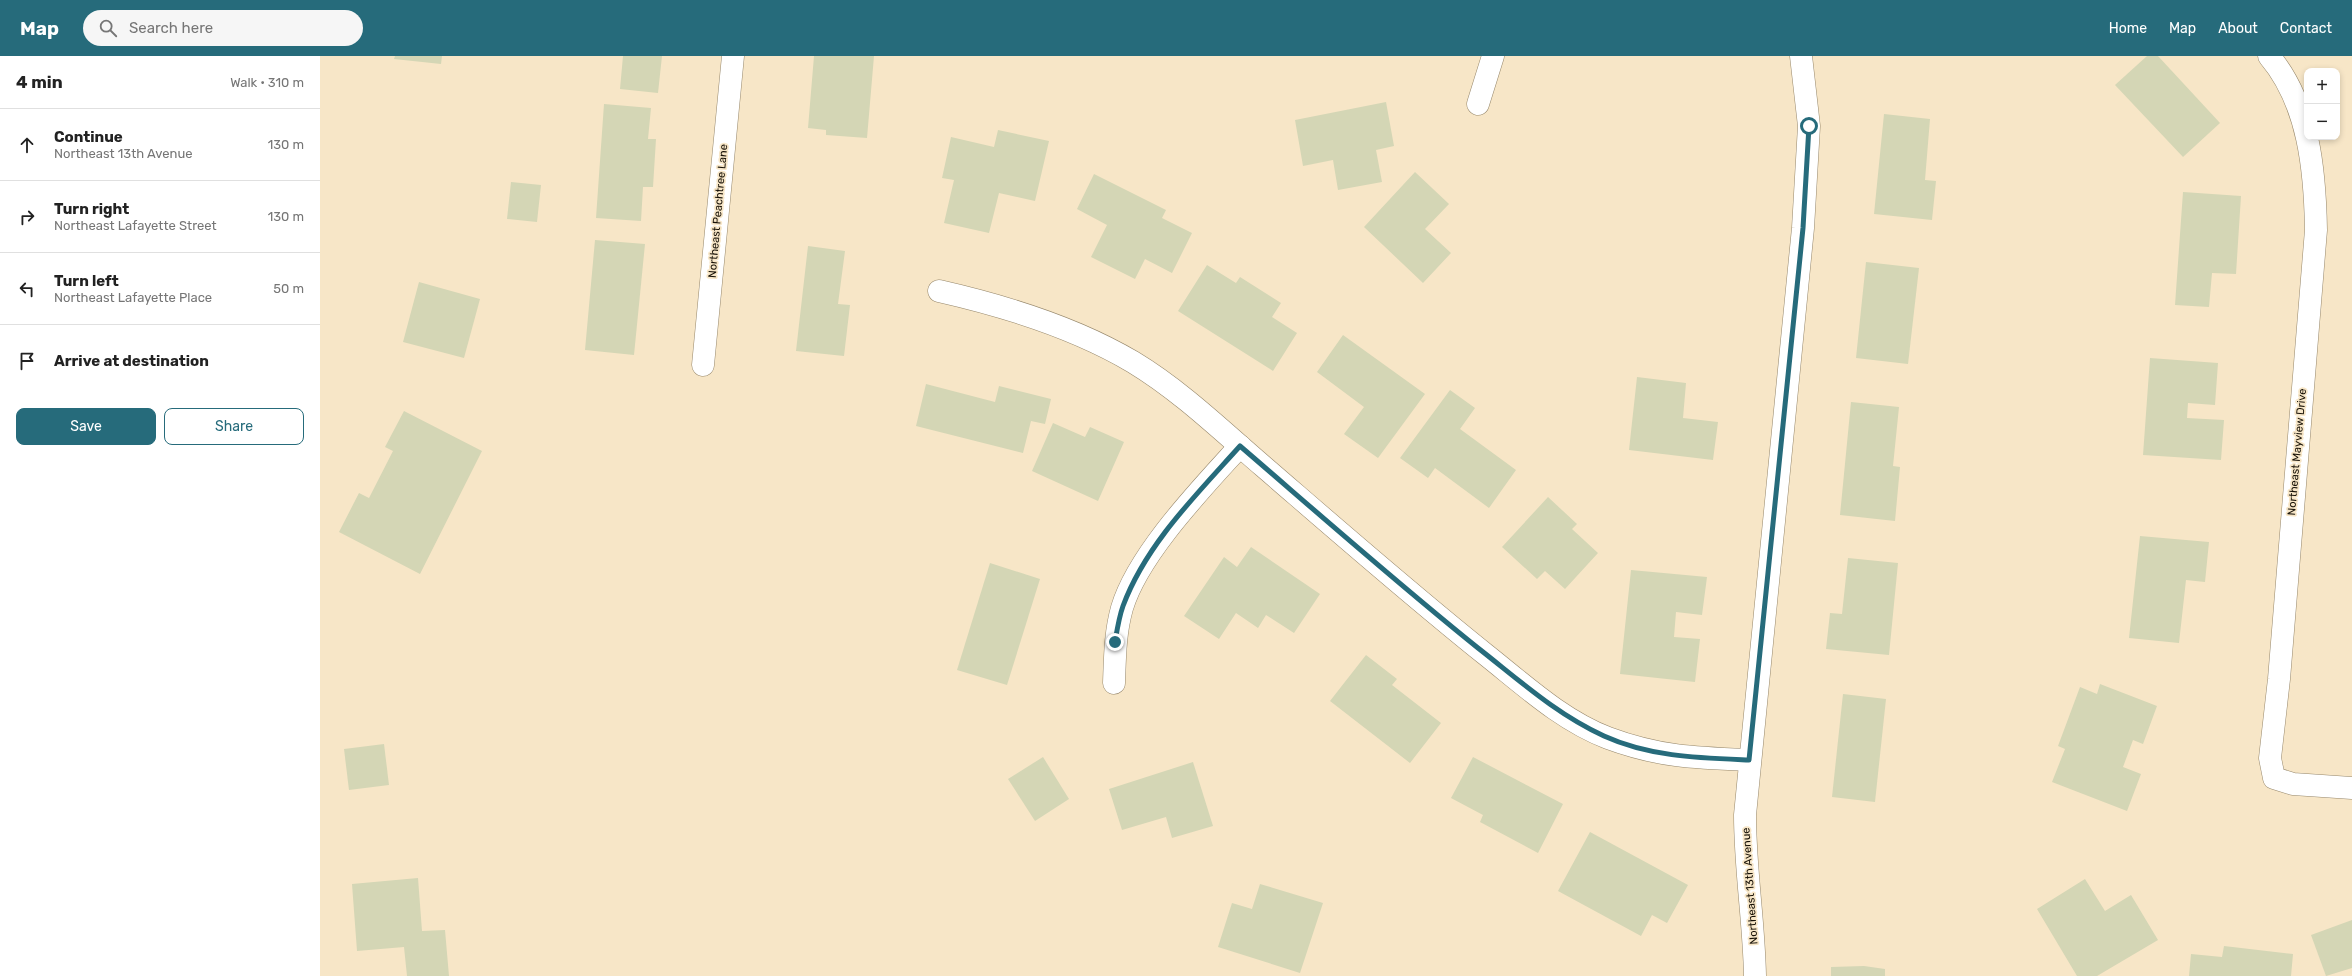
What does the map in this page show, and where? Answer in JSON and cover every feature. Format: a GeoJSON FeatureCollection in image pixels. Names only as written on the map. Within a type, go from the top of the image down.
{"type":"FeatureCollection","features":[{"type":"Feature","properties":{"kind":"street","name":"Northeast Peachtree Lane"},"geometry":{"type":"LineString","coordinates":[[703,365],[733,56]]}},
{"type":"Feature","properties":{"kind":"street"},"geometry":{"type":"LineString","coordinates":[[1478,104],[1493,56]]}},
{"type":"Feature","properties":{"kind":"street","name":"Northeast 13th Avenue"},"geometry":{"type":"LineString","coordinates":[[1755,976],[1754,943],[1745,844],[1745,815],[1749,760],[1803,228],[1809,126],[1801,56]]}},
{"type":"Feature","properties":{"kind":"street","name":"Northeast Mayview Drive"},"geometry":{"type":"LineString","coordinates":[[2269,56],[2296,101],[2307,139],[2315,187],[2316,230],[2279,679],[2270,758],[2274,778],[2293,784],[2352,788]]}},
{"type":"Feature","properties":{"kind":"street"},"geometry":{"type":"LineString","coordinates":[[939,291],[989,302],[1040,320],[1132,362],[1205,415],[1434,613],[1561,714],[1605,737],[1647,751],[1684,758],[1749,760]]}},
{"type":"Feature","properties":{"kind":"street"},"geometry":{"type":"LineString","coordinates":[[1114,683],[1115,642],[1123,607],[1139,571],[1165,533],[1240,446]]}},
{"type":"Feature","properties":{"kind":"building"},"geometry":{"type":"Polygon","coordinates":[[[395,56],[442,56],[441,64],[394,59],[395,56]]]}},
{"type":"Feature","properties":{"kind":"building"},"geometry":{"type":"Polygon","coordinates":[[[623,56],[662,56],[658,93],[620,89],[623,56]]]}},
{"type":"Feature","properties":{"kind":"building"},"geometry":{"type":"Polygon","coordinates":[[[814,56],[874,56],[867,138],[826,135],[826,130],[808,128],[814,56]]]}},
{"type":"Feature","properties":{"kind":"building"},"geometry":{"type":"Polygon","coordinates":[[[2147,56],[2158,56],[2220,123],[2183,157],[2115,85],[2147,56]]]}},
{"type":"Feature","properties":{"kind":"building"},"geometry":{"type":"Polygon","coordinates":[[[1386,102],[1394,146],[1376,150],[1382,182],[1338,190],[1333,160],[1303,166],[1295,120],[1386,102]]]}},
{"type":"Feature","properties":{"kind":"building"},"geometry":{"type":"Polygon","coordinates":[[[604,104],[651,108],[648,139],[656,139],[653,187],[643,187],[641,221],[596,218],[604,104]]]}},
{"type":"Feature","properties":{"kind":"building"},"geometry":{"type":"Polygon","coordinates":[[[1884,114],[1930,119],[1925,180],[1936,181],[1932,220],[1874,214],[1884,114]]]}},
{"type":"Feature","properties":{"kind":"building"},"geometry":{"type":"Polygon","coordinates":[[[998,130],[1049,141],[1035,201],[999,193],[989,233],[944,223],[954,180],[942,178],[951,137],[994,147],[998,130]]]}},
{"type":"Feature","properties":{"kind":"building"},"geometry":{"type":"Polygon","coordinates":[[[1415,172],[1449,204],[1425,229],[1451,253],[1423,283],[1364,227],[1415,172]]]}},
{"type":"Feature","properties":{"kind":"building"},"geometry":{"type":"Polygon","coordinates":[[[1094,174],[1166,210],[1162,218],[1192,233],[1172,273],[1145,259],[1135,279],[1091,257],[1107,225],[1077,209],[1094,174]]]}},
{"type":"Feature","properties":{"kind":"building"},"geometry":{"type":"Polygon","coordinates":[[[511,182],[541,185],[537,222],[507,219],[511,182]]]}},
{"type":"Feature","properties":{"kind":"building"},"geometry":{"type":"Polygon","coordinates":[[[2183,192],[2241,196],[2236,274],[2212,273],[2209,307],[2175,305],[2183,192]]]}},
{"type":"Feature","properties":{"kind":"building"},"geometry":{"type":"Polygon","coordinates":[[[595,240],[645,244],[634,355],[585,350],[595,240]]]}},
{"type":"Feature","properties":{"kind":"building"},"geometry":{"type":"Polygon","coordinates":[[[808,246],[845,251],[838,304],[850,305],[844,356],[796,351],[808,246]]]}},
{"type":"Feature","properties":{"kind":"building"},"geometry":{"type":"Polygon","coordinates":[[[1866,262],[1919,268],[1908,364],[1856,358],[1866,262]]]}},
{"type":"Feature","properties":{"kind":"building"},"geometry":{"type":"Polygon","coordinates":[[[1207,265],[1236,283],[1240,277],[1281,303],[1272,317],[1297,333],[1273,371],[1178,311],[1207,265]]]}},
{"type":"Feature","properties":{"kind":"building"},"geometry":{"type":"Polygon","coordinates":[[[419,282],[480,299],[464,358],[403,342],[419,282]]]}},
{"type":"Feature","properties":{"kind":"building"},"geometry":{"type":"Polygon","coordinates":[[[1343,335],[1425,394],[1378,458],[1344,434],[1364,407],[1317,372],[1343,335]]]}},
{"type":"Feature","properties":{"kind":"building"},"geometry":{"type":"Polygon","coordinates":[[[2150,358],[2218,363],[2215,405],[2188,403],[2187,418],[2224,420],[2221,460],[2143,455],[2150,358]]]}},
{"type":"Feature","properties":{"kind":"building"},"geometry":{"type":"Polygon","coordinates":[[[1637,377],[1686,383],[1683,418],[1718,422],[1713,460],[1629,450],[1637,377]]]}},
{"type":"Feature","properties":{"kind":"building"},"geometry":{"type":"Polygon","coordinates":[[[926,384],[995,402],[999,386],[1051,399],[1045,424],[1031,421],[1023,453],[916,426],[926,384]]]}},
{"type":"Feature","properties":{"kind":"building"},"geometry":{"type":"Polygon","coordinates":[[[1450,390],[1475,408],[1460,429],[1516,470],[1489,508],[1435,468],[1428,478],[1400,458],[1450,390]]]}},
{"type":"Feature","properties":{"kind":"building"},"geometry":{"type":"Polygon","coordinates":[[[1851,402],[1899,407],[1893,466],[1900,467],[1895,521],[1840,515],[1851,402]]]}},
{"type":"Feature","properties":{"kind":"building"},"geometry":{"type":"Polygon","coordinates":[[[404,411],[482,451],[420,574],[339,532],[359,493],[369,498],[393,451],[385,447],[404,411]]]}},
{"type":"Feature","properties":{"kind":"building"},"geometry":{"type":"Polygon","coordinates":[[[1053,423],[1085,437],[1090,427],[1124,442],[1098,501],[1032,471],[1053,423]]]}},
{"type":"Feature","properties":{"kind":"building"},"geometry":{"type":"Polygon","coordinates":[[[1548,497],[1577,524],[1572,529],[1598,553],[1565,589],[1545,571],[1537,579],[1502,547],[1548,497]]]}},
{"type":"Feature","properties":{"kind":"building"},"geometry":{"type":"Polygon","coordinates":[[[2140,536],[2209,542],[2205,582],[2186,580],[2179,643],[2129,638],[2140,536]]]}},
{"type":"Feature","properties":{"kind":"building"},"geometry":{"type":"Polygon","coordinates":[[[1251,547],[1320,594],[1294,633],[1266,615],[1258,628],[1236,613],[1219,639],[1184,616],[1224,557],[1237,567],[1251,547]]]}},
{"type":"Feature","properties":{"kind":"building"},"geometry":{"type":"Polygon","coordinates":[[[1848,558],[1898,563],[1889,655],[1826,649],[1830,613],[1842,614],[1848,558]]]}},
{"type":"Feature","properties":{"kind":"building"},"geometry":{"type":"Polygon","coordinates":[[[990,563],[1040,579],[1007,685],[957,670],[990,563]]]}},
{"type":"Feature","properties":{"kind":"building"},"geometry":{"type":"Polygon","coordinates":[[[1631,570],[1707,577],[1702,615],[1676,612],[1674,637],[1700,639],[1695,682],[1620,674],[1631,570]]]}},
{"type":"Feature","properties":{"kind":"building"},"geometry":{"type":"Polygon","coordinates":[[[1366,655],[1397,679],[1392,685],[1441,723],[1410,763],[1330,701],[1366,655]]]}},
{"type":"Feature","properties":{"kind":"building"},"geometry":{"type":"Polygon","coordinates":[[[2100,684],[2157,706],[2143,744],[2133,740],[2123,767],[2141,774],[2127,811],[2052,782],[2065,749],[2058,746],[2080,687],[2097,694],[2100,684]]]}},
{"type":"Feature","properties":{"kind":"building"},"geometry":{"type":"Polygon","coordinates":[[[1843,694],[1886,699],[1875,802],[1832,797],[1843,694]]]}},
{"type":"Feature","properties":{"kind":"building"},"geometry":{"type":"Polygon","coordinates":[[[384,744],[389,785],[349,790],[344,749],[384,744]]]}},
{"type":"Feature","properties":{"kind":"building"},"geometry":{"type":"Polygon","coordinates":[[[1043,757],[1069,799],[1035,821],[1008,779],[1043,757]]]}},
{"type":"Feature","properties":{"kind":"building"},"geometry":{"type":"Polygon","coordinates":[[[1473,757],[1563,804],[1538,853],[1480,822],[1483,815],[1451,798],[1473,757]]]}},
{"type":"Feature","properties":{"kind":"building"},"geometry":{"type":"Polygon","coordinates":[[[1193,762],[1213,826],[1172,838],[1166,817],[1122,830],[1109,789],[1193,762]]]}},
{"type":"Feature","properties":{"kind":"building"},"geometry":{"type":"Polygon","coordinates":[[[1590,832],[1688,885],[1667,923],[1652,915],[1641,936],[1558,891],[1590,832]]]}},
{"type":"Feature","properties":{"kind":"building"},"geometry":{"type":"Polygon","coordinates":[[[418,878],[422,931],[445,930],[449,976],[407,976],[404,947],[357,951],[352,884],[418,878]]]}},
{"type":"Feature","properties":{"kind":"building"},"geometry":{"type":"Polygon","coordinates":[[[2085,879],[2105,911],[2131,895],[2158,940],[2097,976],[2077,976],[2037,909],[2085,879]]]}},
{"type":"Feature","properties":{"kind":"building"},"geometry":{"type":"Polygon","coordinates":[[[1260,884],[1323,903],[1300,973],[1218,947],[1232,903],[1252,909],[1260,884]]]}},
{"type":"Feature","properties":{"kind":"building"},"geometry":{"type":"Polygon","coordinates":[[[2352,920],[2352,968],[2326,976],[2311,935],[2352,920]]]}},
{"type":"Feature","properties":{"kind":"building"},"geometry":{"type":"Polygon","coordinates":[[[2224,946],[2293,954],[2291,976],[2189,976],[2191,954],[2222,957],[2224,946]]]}},
{"type":"Feature","properties":{"kind":"building"},"geometry":{"type":"Polygon","coordinates":[[[1864,966],[1885,969],[1885,976],[1831,976],[1831,967],[1864,966]]]}},
{"type":"Feature","properties":{"kind":"route"},"geometry":{"type":"LineString","coordinates":[[1115,642],[1123,607],[1139,571],[1165,533],[1240,446],[1434,613],[1561,714],[1605,737],[1647,751],[1684,758],[1749,760],[1803,228],[1809,126]]}}]}
